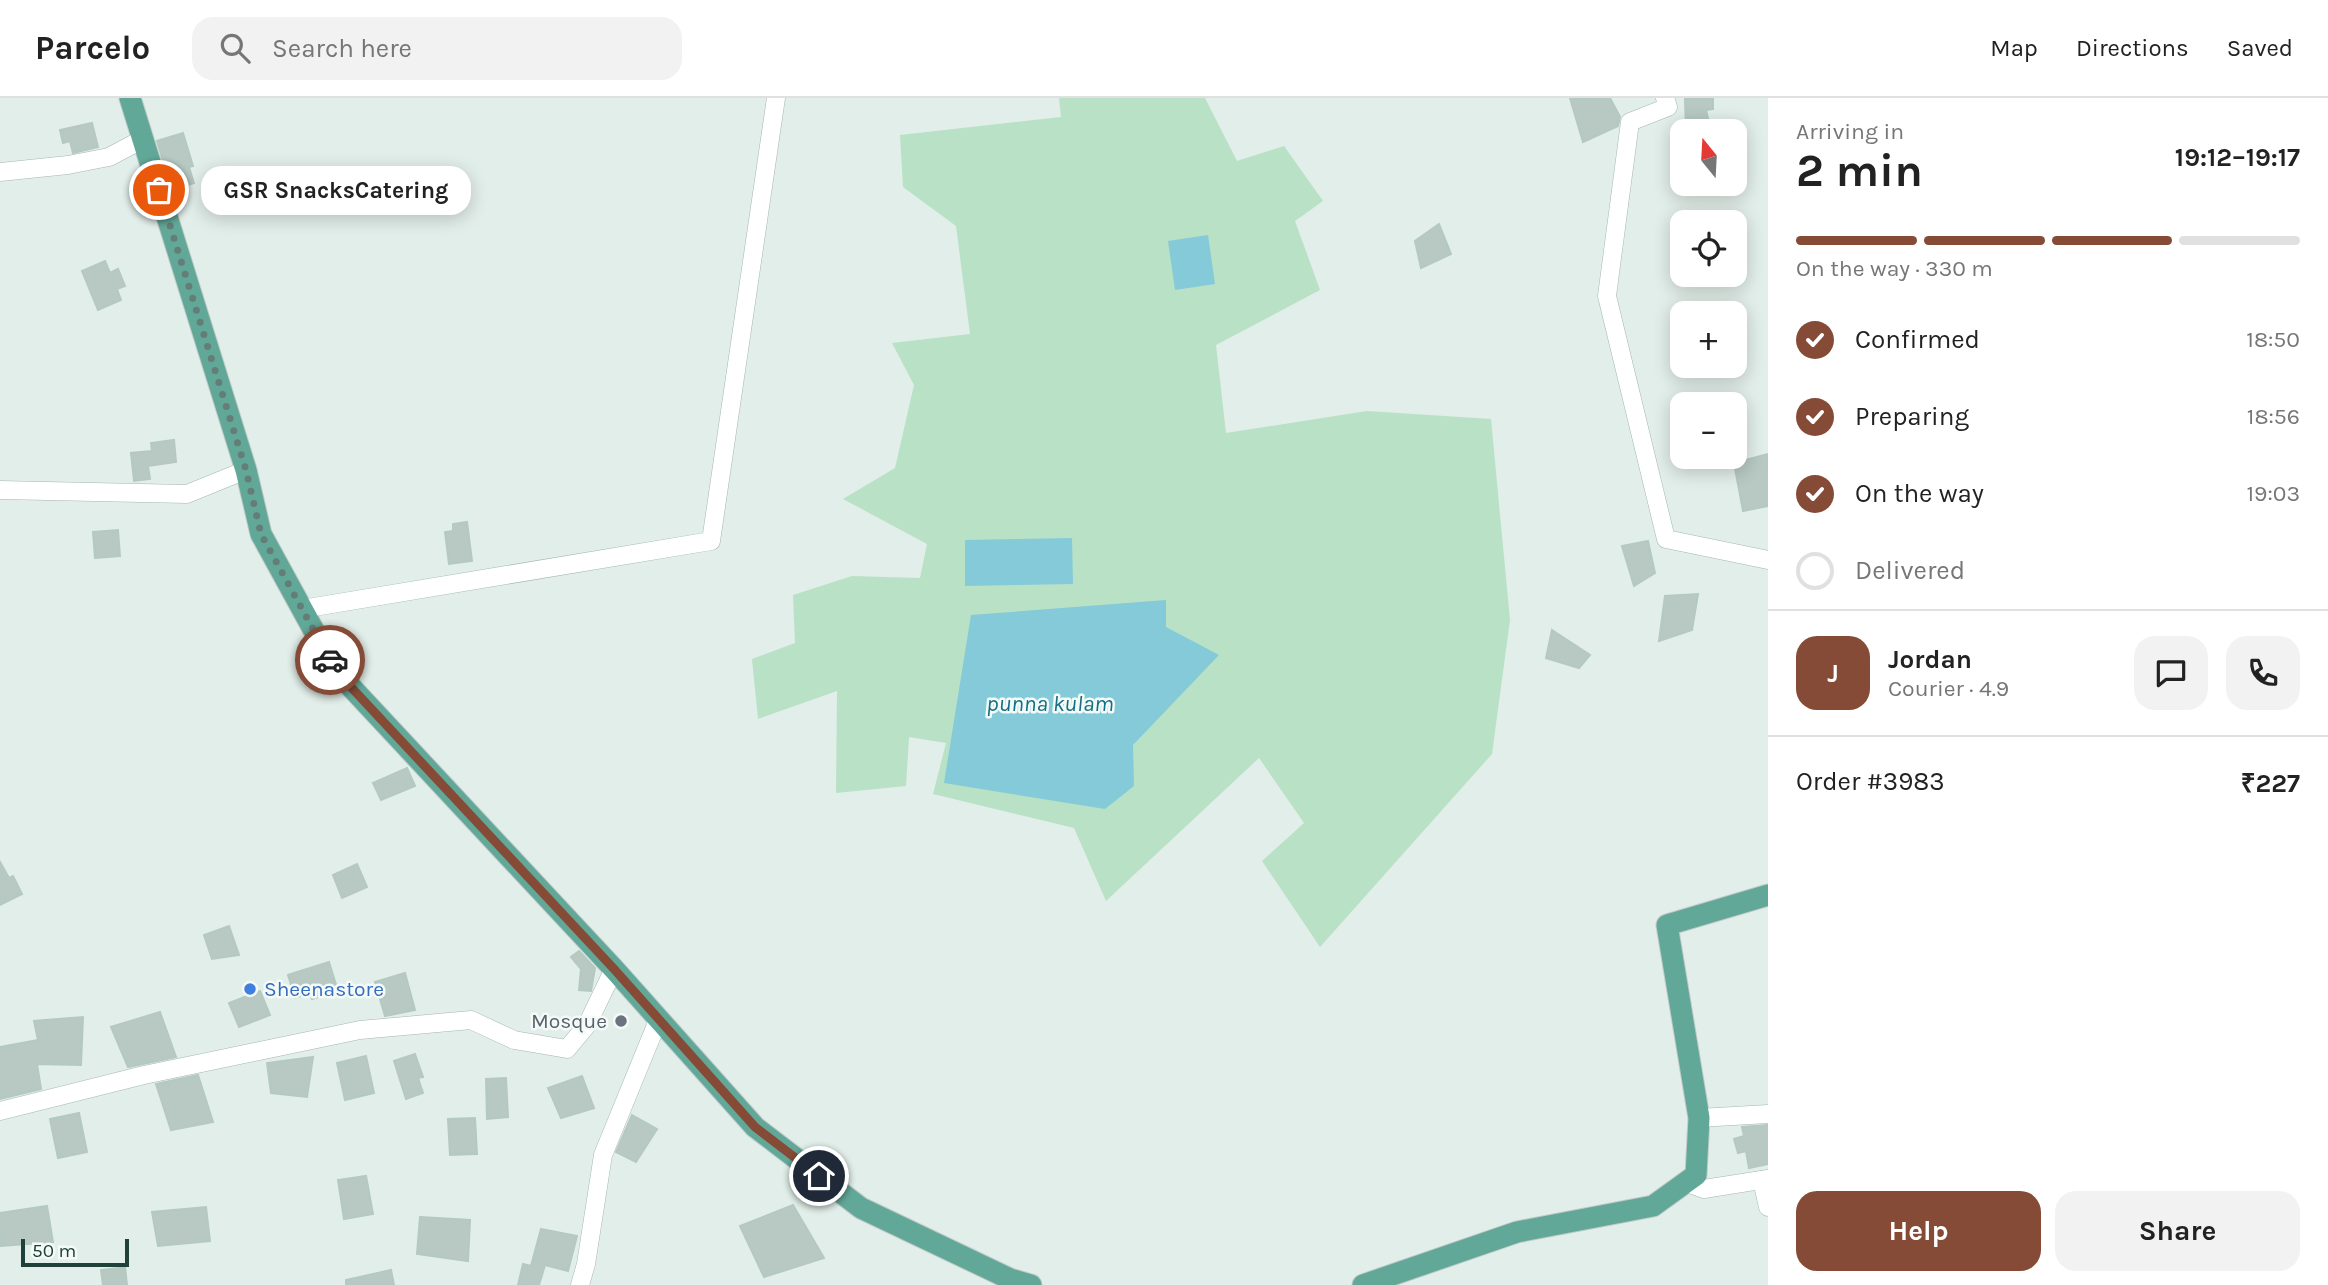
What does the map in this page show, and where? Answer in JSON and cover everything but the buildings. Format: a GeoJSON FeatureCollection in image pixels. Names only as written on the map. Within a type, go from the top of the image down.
{"type":"FeatureCollection","features":[{"type":"Feature","properties":{"kind":"main road"},"geometry":{"type":"LineString","coordinates":[[130,98],[246,470],[261,534],[336,671],[614,969],[755,1127],[861,1208],[1010,1279],[1031,1285]]}},
{"type":"Feature","properties":{"kind":"main road"},"geometry":{"type":"LineString","coordinates":[[1363,1285],[1517,1231],[1653,1206],[1696,1175],[1699,1118],[1667,925],[1768,895]]}},
{"type":"Feature","properties":{"kind":"street"},"geometry":{"type":"LineString","coordinates":[[302,609],[711,541],[776,98]]}},
{"type":"Feature","properties":{"kind":"street"},"geometry":{"type":"LineString","coordinates":[[1665,98],[1668,107],[1630,122],[1607,296],[1666,539],[1768,561]]}},
{"type":"Feature","properties":{"kind":"street"},"geometry":{"type":"LineString","coordinates":[[0,172],[68,165],[108,157],[143,139]]}},
{"type":"Feature","properties":{"kind":"street"},"geometry":{"type":"LineString","coordinates":[[0,490],[187,494],[246,470]]}},
{"type":"Feature","properties":{"kind":"street"},"geometry":{"type":"LineString","coordinates":[[0,1111],[144,1075],[360,1030],[471,1020],[514,1040],[567,1049],[587,1025],[614,969]]}},
{"type":"Feature","properties":{"kind":"street"},"geometry":{"type":"LineString","coordinates":[[580,1285],[586,1264],[603,1155],[659,1018]]}},
{"type":"Feature","properties":{"kind":"street"},"geometry":{"type":"LineString","coordinates":[[1699,1118],[1768,1114]]}},
{"type":"Feature","properties":{"kind":"street"},"geometry":{"type":"LineString","coordinates":[[1685,1182],[1704,1189],[1765,1180],[1768,1207]]}},
{"type":"Feature","properties":{"kind":"green space"},"geometry":{"type":"Polygon","coordinates":[[[1059,98],[1205,98],[1237,161],[1284,146],[1323,201],[1295,221],[1320,290],[1216,345],[1226,433],[1367,411],[1491,419],[1510,620],[1492,754],[1320,947],[1262,861],[1304,823],[1259,758],[1106,901],[1074,828],[933,794],[946,743],[909,737],[906,786],[836,793],[837,691],[758,719],[752,659],[795,643],[793,595],[852,576],[920,578],[927,544],[843,499],[895,468],[914,385],[892,343],[970,334],[956,226],[903,187],[900,135],[1061,117],[1059,98]]]}},
{"type":"Feature","properties":{"kind":"water"},"geometry":{"type":"Polygon","coordinates":[[[1208,235],[1215,284],[1175,290],[1168,241],[1208,235]]]}},
{"type":"Feature","properties":{"kind":"water"},"geometry":{"type":"Polygon","coordinates":[[[1072,538],[1073,584],[965,586],[965,540],[1072,538]]]}},
{"type":"Feature","properties":{"kind":"water","name":"punna kulam"},"geometry":{"type":"Polygon","coordinates":[[[1166,600],[1166,627],[1219,655],[1133,745],[1134,786],[1105,809],[944,783],[971,615],[1166,600]]]}},
{"type":"Feature","properties":{"kind":"way so far"},"geometry":{"type":"LineString","coordinates":[[159,190],[246,470],[261,534],[330,660]]}},
{"type":"Feature","properties":{"kind":"place","name":"GSR SnacksCatering"},"geometry":{"type":"Point","coordinates":[159,190]}},
{"type":"Feature","properties":{"kind":"place","name":"Sheenastore"},"geometry":{"type":"Point","coordinates":[250,989]}},
{"type":"Feature","properties":{"kind":"place","name":"Mosque"},"geometry":{"type":"Point","coordinates":[621,1021]}},
{"type":"Feature","properties":{"kind":"route"},"geometry":{"type":"LineString","coordinates":[[330,660],[336,671],[614,969],[755,1127],[819,1176]]}}]}
